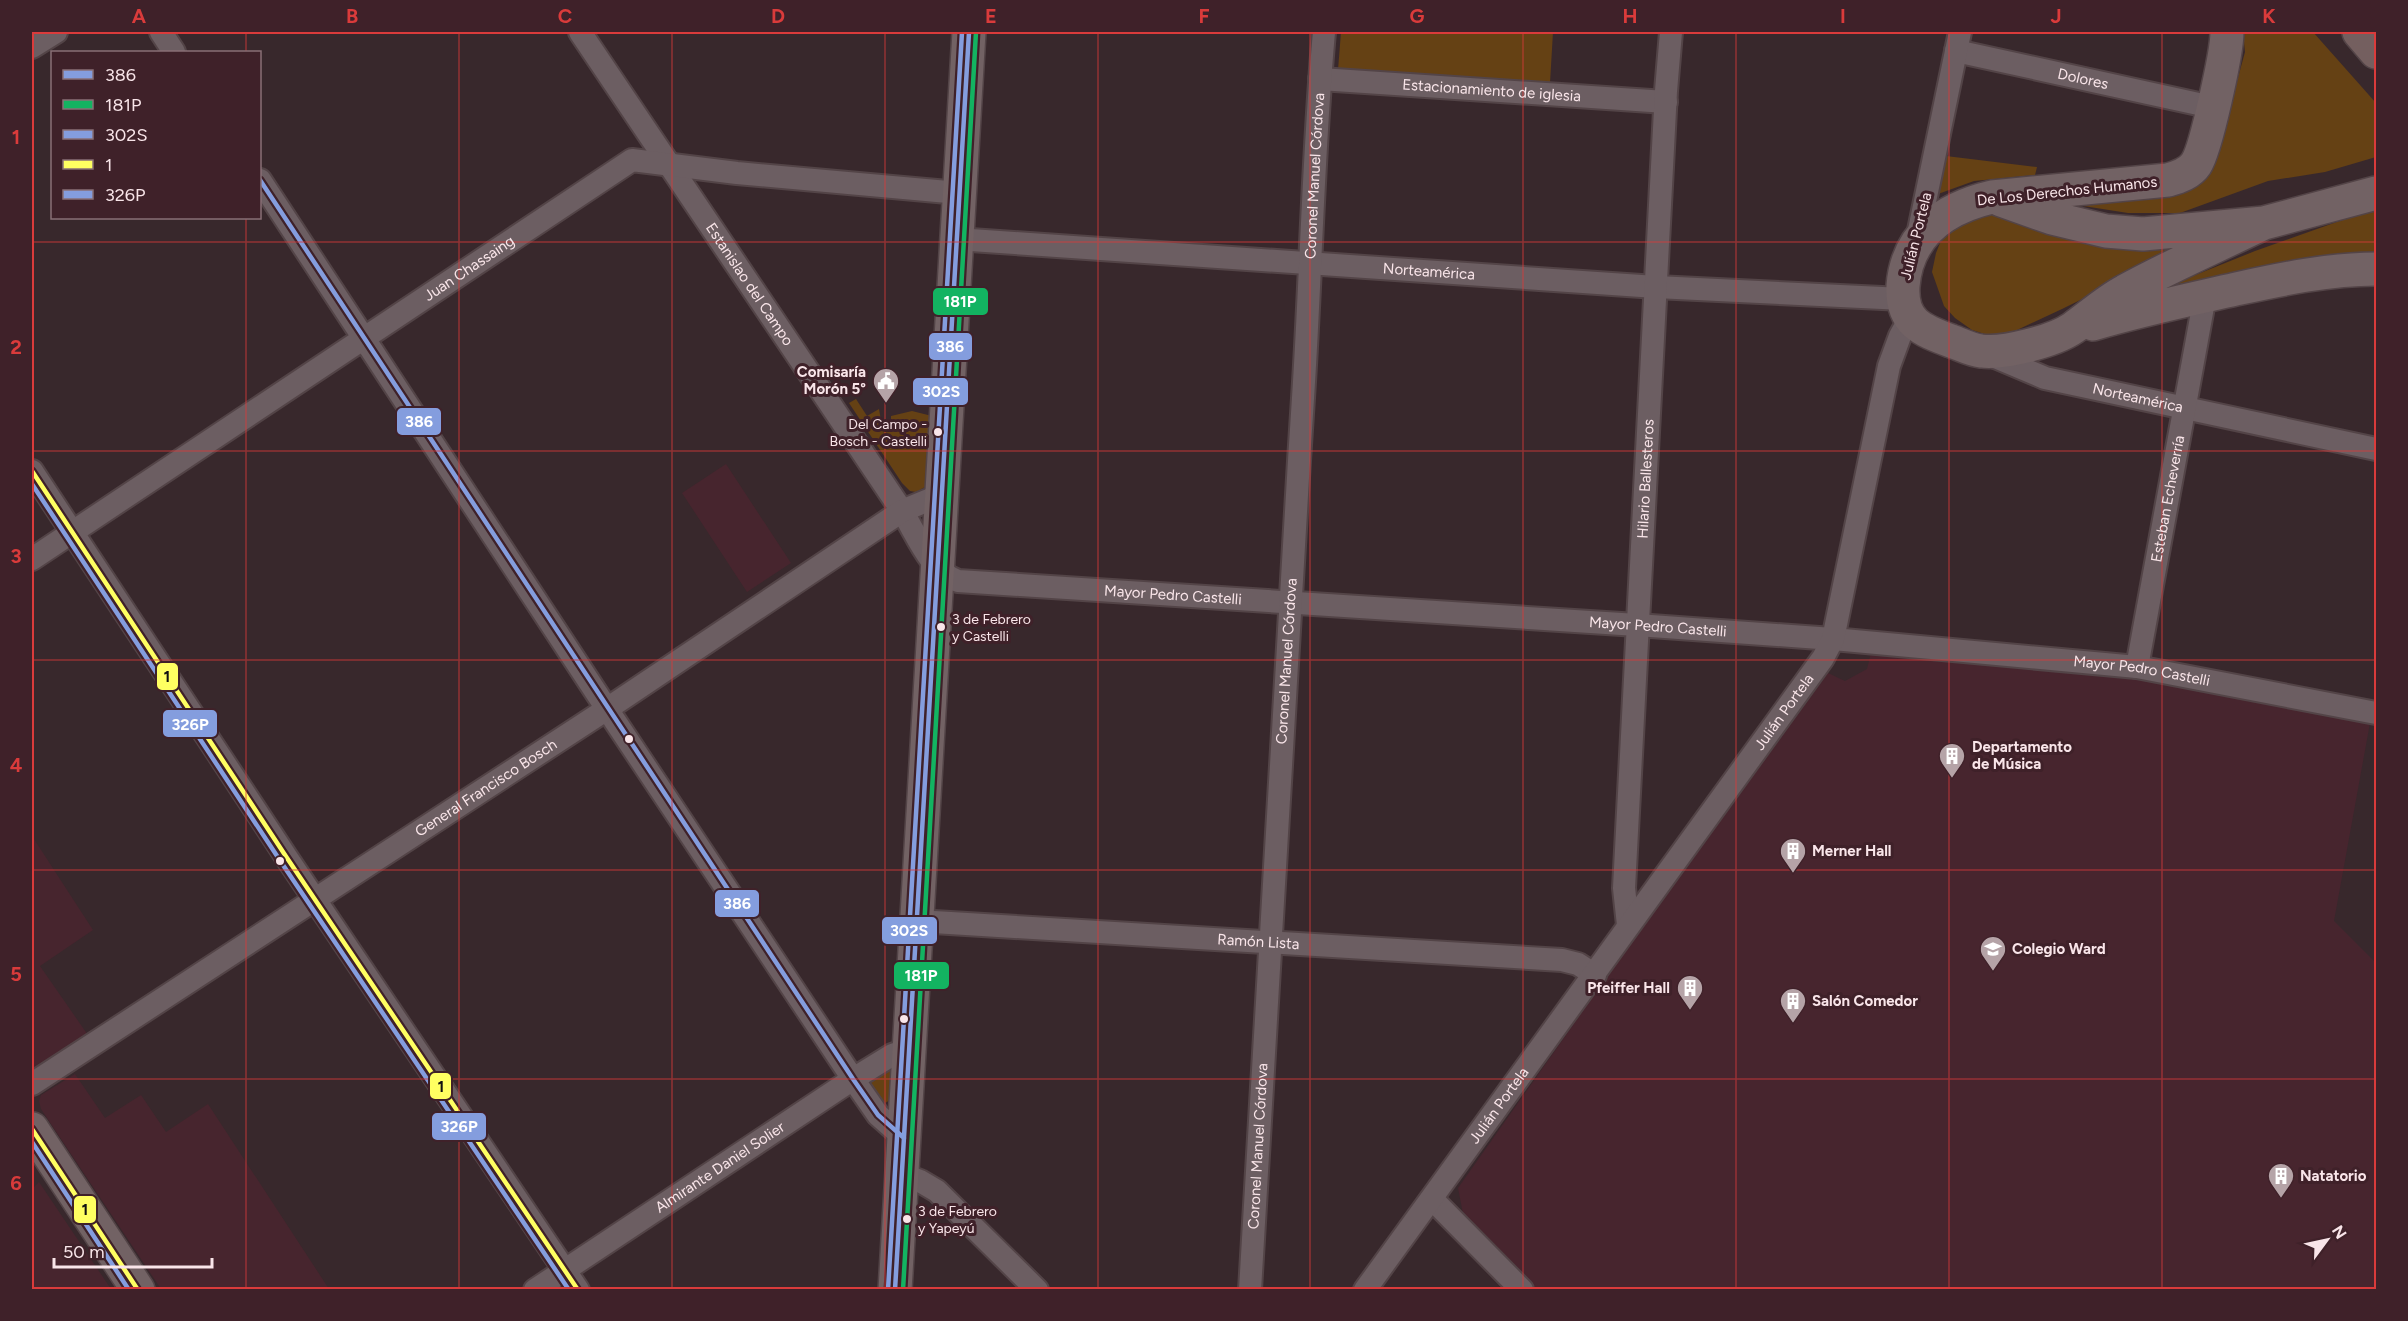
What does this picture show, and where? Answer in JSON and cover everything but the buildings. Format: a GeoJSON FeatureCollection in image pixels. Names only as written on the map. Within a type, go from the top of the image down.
{"type":"FeatureCollection","features":[{"type":"Feature","properties":{"kind":"highway"},"geometry":{"type":"LineString","coordinates":[[2359,32],[2376,52]]}},
{"type":"Feature","properties":{"kind":"street"},"geometry":{"type":"LineString","coordinates":[[32,47],[56,32]]}},
{"type":"Feature","properties":{"kind":"street"},"geometry":{"type":"LineString","coordinates":[[160,32],[173,51]]}},
{"type":"Feature","properties":{"kind":"street","name":"Estanislao del Campo"},"geometry":{"type":"LineString","coordinates":[[580,32],[902,511],[937,569]]}},
{"type":"Feature","properties":{"kind":"street"},"geometry":{"type":"LineString","coordinates":[[895,1290],[969,32]]}},
{"type":"Feature","properties":{"kind":"street","name":"Coronel Manuel Córdova"},"geometry":{"type":"LineString","coordinates":[[1250,1290],[1268,942],[1312,264],[1324,32]]}},
{"type":"Feature","properties":{"kind":"street","name":"Hilario Ballesteros"},"geometry":{"type":"LineString","coordinates":[[1628,926],[1624,888],[1671,32]]}},
{"type":"Feature","properties":{"kind":"street","name":"De Los Derechos Humanos"},"geometry":{"type":"LineString","coordinates":[[1917,240],[1948,213],[1970,202],[1992,197],[2168,180],[2184,174],[2194,167],[2200,158],[2227,32]]}},
{"type":"Feature","properties":{"kind":"street","name":"Dolores"},"geometry":{"type":"LineString","coordinates":[[1958,41],[2212,107]]}},
{"type":"Feature","properties":{"kind":"street","name":"Julián Portela"},"geometry":{"type":"LineString","coordinates":[[1365,1290],[1823,658],[1833,639],[1889,366],[1900,336],[1906,309],[1907,261],[1917,240],[1958,41]]}},
{"type":"Feature","properties":{"kind":"street","name":"Estacionamiento de iglesia"},"geometry":{"type":"LineString","coordinates":[[1320,79],[1666,102]]}},
{"type":"Feature","properties":{"kind":"street","name":"Juan Chassaing"},"geometry":{"type":"LineString","coordinates":[[32,560],[632,160],[737,173],[959,192]]}},
{"type":"Feature","properties":{"kind":"street"},"geometry":{"type":"LineString","coordinates":[[261,182],[853,1079],[878,1115],[904,1138]]}},
{"type":"Feature","properties":{"kind":"street"},"geometry":{"type":"LineString","coordinates":[[1992,197],[2052,218],[2121,233],[2184,232],[2264,223],[2372,194]]}},
{"type":"Feature","properties":{"kind":"street"},"geometry":{"type":"LineString","coordinates":[[2071,330],[2125,291],[2264,223]]}},
{"type":"Feature","properties":{"kind":"street","name":"Norteamérica"},"geometry":{"type":"LineString","coordinates":[[956,239],[1656,287],[1906,309],[1917,326],[1931,334],[1981,351],[2045,378],[2376,449]]}},
{"type":"Feature","properties":{"kind":"street"},"geometry":{"type":"LineString","coordinates":[[1981,351],[2032,344],[2071,330],[2146,309],[2301,275],[2376,269]]}},
{"type":"Feature","properties":{"kind":"street","name":"Esteban Echeverría"},"geometry":{"type":"LineString","coordinates":[[2137,667],[2205,296]]}},
{"type":"Feature","properties":{"kind":"street"},"geometry":{"type":"LineString","coordinates":[[32,471],[316,901],[578,1290]]}},
{"type":"Feature","properties":{"kind":"street","name":"General Francisco Bosch"},"geometry":{"type":"LineString","coordinates":[[32,1084],[316,901],[902,511],[941,495]]}},
{"type":"Feature","properties":{"kind":"street","name":"Mayor Pedro Castelli"},"geometry":{"type":"LineString","coordinates":[[937,569],[946,577],[958,581],[1637,624],[1833,639],[2137,667],[2376,713]]}},
{"type":"Feature","properties":{"kind":"street","name":"Ramón Lista"},"geometry":{"type":"LineString","coordinates":[[917,921],[1562,960],[1578,964],[1595,975]]}},
{"type":"Feature","properties":{"kind":"street","name":"Almirante Daniel Solier"},"geometry":{"type":"LineString","coordinates":[[535,1290],[853,1079],[892,1055],[909,1050]]}},
{"type":"Feature","properties":{"kind":"street"},"geometry":{"type":"LineString","coordinates":[[32,1129],[138,1290]]}},
{"type":"Feature","properties":{"kind":"street"},"geometry":{"type":"LineString","coordinates":[[902,1174],[938,1191],[1037,1290]]}},
{"type":"Feature","properties":{"kind":"street"},"geometry":{"type":"LineString","coordinates":[[1432,1199],[1522,1290]]}},
{"type":"Feature","properties":{"kind":"shaded area"},"geometry":{"type":"Polygon","coordinates":[[[1341,32],[1553,32],[1550,83],[1338,70],[1341,32]]]}},
{"type":"Feature","properties":{"kind":"shaded area"},"geometry":{"type":"Polygon","coordinates":[[[2243,32],[2313,32],[2376,103],[2376,157],[2325,172],[2268,181],[2180,213],[2128,213],[2077,205],[2191,185],[2215,162],[2245,52],[2243,32]]]}},
{"type":"Feature","properties":{"kind":"shaded area"},"geometry":{"type":"Polygon","coordinates":[[[1946,156],[2037,167],[2035,175],[1974,181],[1938,194],[1946,156]]]}},
{"type":"Feature","properties":{"kind":"shaded area"},"geometry":{"type":"Polygon","coordinates":[[[2376,208],[2376,255],[2126,303],[2255,251],[2376,208]]]}},
{"type":"Feature","properties":{"kind":"shaded area"},"geometry":{"type":"Polygon","coordinates":[[[1994,212],[2213,235],[2017,330],[1994,337],[1972,330],[1955,318],[1944,306],[1932,272],[1942,238],[1955,223],[1994,212]]]}},
{"type":"Feature","properties":{"kind":"shaded area"},"geometry":{"type":"Polygon","coordinates":[[[856,399],[867,416],[879,409],[882,426],[891,425],[891,416],[912,411],[932,416],[927,486],[916,492],[910,491],[902,483],[849,403],[856,399]]]}},
{"type":"Feature","properties":{"kind":"shaded area"},"geometry":{"type":"Polygon","coordinates":[[[726,464],[791,563],[747,592],[682,493],[726,464]]]}},
{"type":"Feature","properties":{"kind":"shaded area","name":"Colegio Ward"},"geometry":{"type":"Polygon","coordinates":[[[1871,653],[2118,673],[2370,723],[2334,921],[2376,963],[2376,1289],[1537,1289],[1464,1219],[1458,1188],[1604,981],[1828,673],[1845,681],[1867,669],[1871,653]]]}},
{"type":"Feature","properties":{"kind":"shaded area"},"geometry":{"type":"Polygon","coordinates":[[[32,836],[93,930],[40,966],[90,1038],[32,1074],[32,836]]]}},
{"type":"Feature","properties":{"kind":"shaded area"},"geometry":{"type":"Polygon","coordinates":[[[881,1068],[891,1070],[890,1100],[882,1105],[867,1086],[871,1077],[881,1068]]]}},
{"type":"Feature","properties":{"kind":"shaded area"},"geometry":{"type":"Polygon","coordinates":[[[75,1074],[105,1118],[141,1095],[166,1132],[208,1104],[329,1289],[161,1289],[41,1109],[39,1101],[41,1095],[75,1074]]]}},
{"type":"Feature","properties":{"kind":"shaded area"},"geometry":{"type":"Polygon","coordinates":[[[39,1182],[111,1289],[32,1289],[32,1189],[39,1182]]]}},
{"type":"Feature","properties":{"kind":"transit line","name":"302S"},"geometry":{"type":"LineString","coordinates":[[888,1290],[962,32]]}},
{"type":"Feature","properties":{"kind":"transit line","name":"386"},"geometry":{"type":"LineString","coordinates":[[895,1290],[969,32]]}},
{"type":"Feature","properties":{"kind":"transit line","name":"181P"},"geometry":{"type":"LineString","coordinates":[[903,1290],[976,32]]}},
{"type":"Feature","properties":{"kind":"transit line","name":"386"},"geometry":{"type":"LineString","coordinates":[[261,182],[853,1079],[878,1115],[904,1138]]}},
{"type":"Feature","properties":{"kind":"transit line","name":"1"},"geometry":{"type":"LineString","coordinates":[[32,471],[287,858],[578,1290]]}},
{"type":"Feature","properties":{"kind":"transit line","name":"326P"},"geometry":{"type":"LineString","coordinates":[[32,484],[281,862],[569,1290]]}},
{"type":"Feature","properties":{"kind":"transit line","name":"1"},"geometry":{"type":"LineString","coordinates":[[32,1129],[138,1290]]}},
{"type":"Feature","properties":{"kind":"transit line","name":"326P"},"geometry":{"type":"LineString","coordinates":[[32,1142],[129,1290]]}},
{"type":"Feature","properties":{"kind":"place","name":"Comisaría Morón 5°"},"geometry":{"type":"Point","coordinates":[886,404]}},
{"type":"Feature","properties":{"kind":"place","name":"Del Campo - Bosch - Castelli"},"geometry":{"type":"Point","coordinates":[938,432]}},
{"type":"Feature","properties":{"kind":"place","name":"3 de Febrero y Castelli"},"geometry":{"type":"Point","coordinates":[941,627]}},
{"type":"Feature","properties":{"kind":"place","name":"Departamento de Música"},"geometry":{"type":"Point","coordinates":[1952,779]}},
{"type":"Feature","properties":{"kind":"place","name":"Merner Hall"},"geometry":{"type":"Point","coordinates":[1793,874]}},
{"type":"Feature","properties":{"kind":"place","name":"Colegio Ward"},"geometry":{"type":"Point","coordinates":[1993,972]}},
{"type":"Feature","properties":{"kind":"place","name":"Pfeiffer Hall"},"geometry":{"type":"Point","coordinates":[1690,1011]}},
{"type":"Feature","properties":{"kind":"place","name":"Salón Comedor"},"geometry":{"type":"Point","coordinates":[1793,1024]}},
{"type":"Feature","properties":{"kind":"place","name":"Natatorio"},"geometry":{"type":"Point","coordinates":[2281,1199]}},
{"type":"Feature","properties":{"kind":"place","name":"3 de Febrero y Yapeyú"},"geometry":{"type":"Point","coordinates":[907,1219]}}]}
